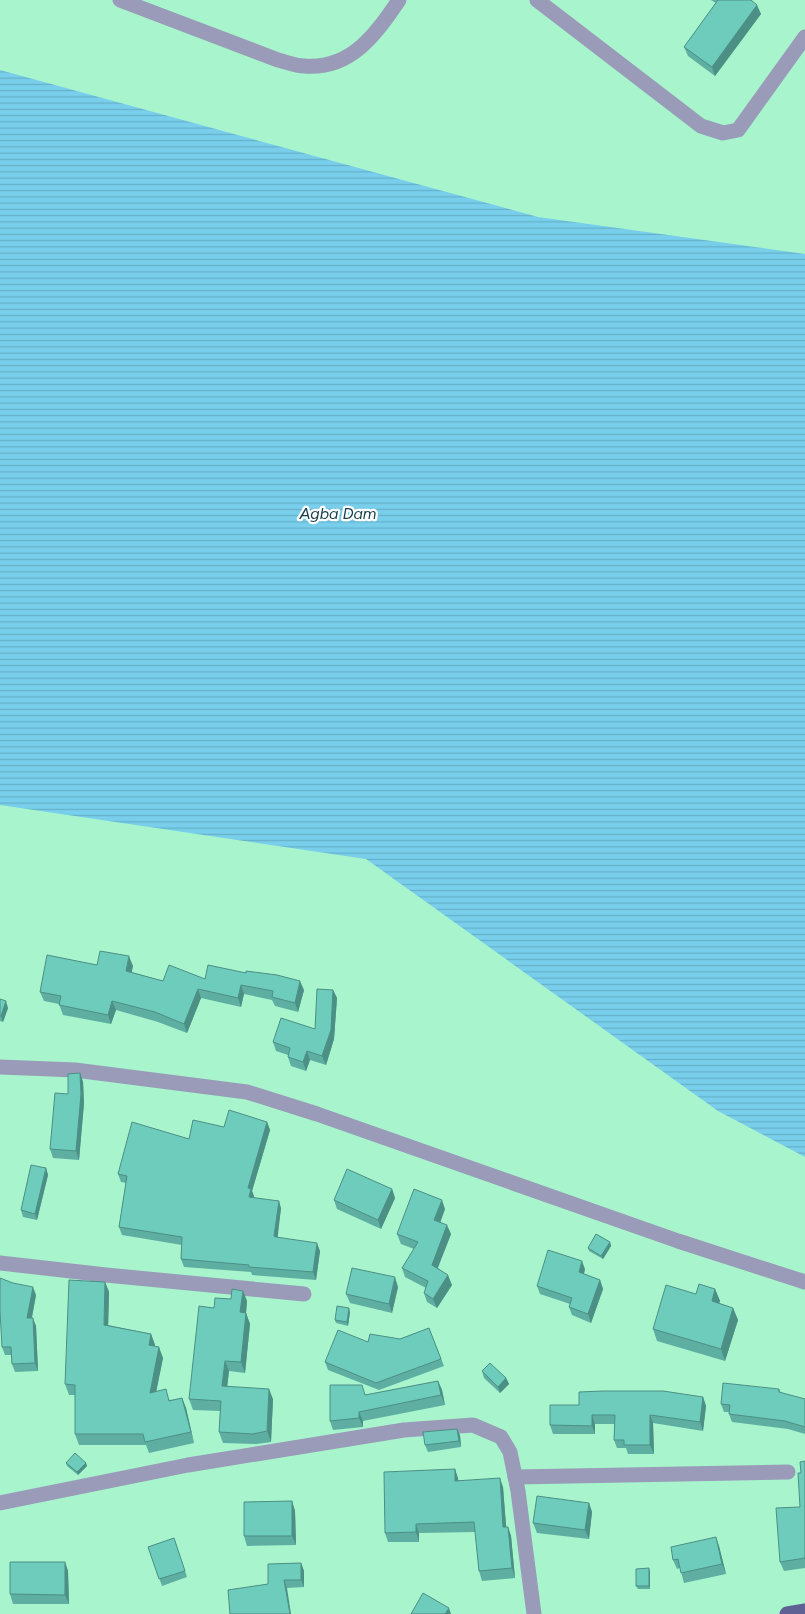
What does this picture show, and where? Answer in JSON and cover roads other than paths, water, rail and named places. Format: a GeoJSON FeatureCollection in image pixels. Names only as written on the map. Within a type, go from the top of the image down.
{"type":"FeatureCollection","features":[{"type":"Feature","properties":{"kind":"main road"},"geometry":{"type":"LineString","coordinates":[[787,1614],[805,1611]]}},
{"type":"Feature","properties":{"kind":"street"},"geometry":{"type":"LineString","coordinates":[[120,0],[278,60],[304,66],[333,64],[357,52],[376,34],[399,0]]}},
{"type":"Feature","properties":{"kind":"street"},"geometry":{"type":"LineString","coordinates":[[538,0],[701,126],[723,133],[738,130],[805,38]]}},
{"type":"Feature","properties":{"kind":"street"},"geometry":{"type":"LineString","coordinates":[[0,1067],[75,1070],[247,1092],[317,1114],[678,1241],[805,1282]]}},
{"type":"Feature","properties":{"kind":"street"},"geometry":{"type":"LineString","coordinates":[[0,1263],[304,1294]]}},
{"type":"Feature","properties":{"kind":"street"},"geometry":{"type":"LineString","coordinates":[[0,1503],[188,1465],[404,1430],[473,1425],[501,1437],[510,1452],[534,1614]]}},
{"type":"Feature","properties":{"kind":"street"},"geometry":{"type":"LineString","coordinates":[[515,1477],[788,1472]]}},
{"type":"Feature","properties":{"kind":"water","name":"Agba Dam"},"geometry":{"type":"Polygon","coordinates":[[[0,70],[538,217],[805,254],[805,1157],[718,1111],[366,859],[0,805],[0,70]]]}}]}
